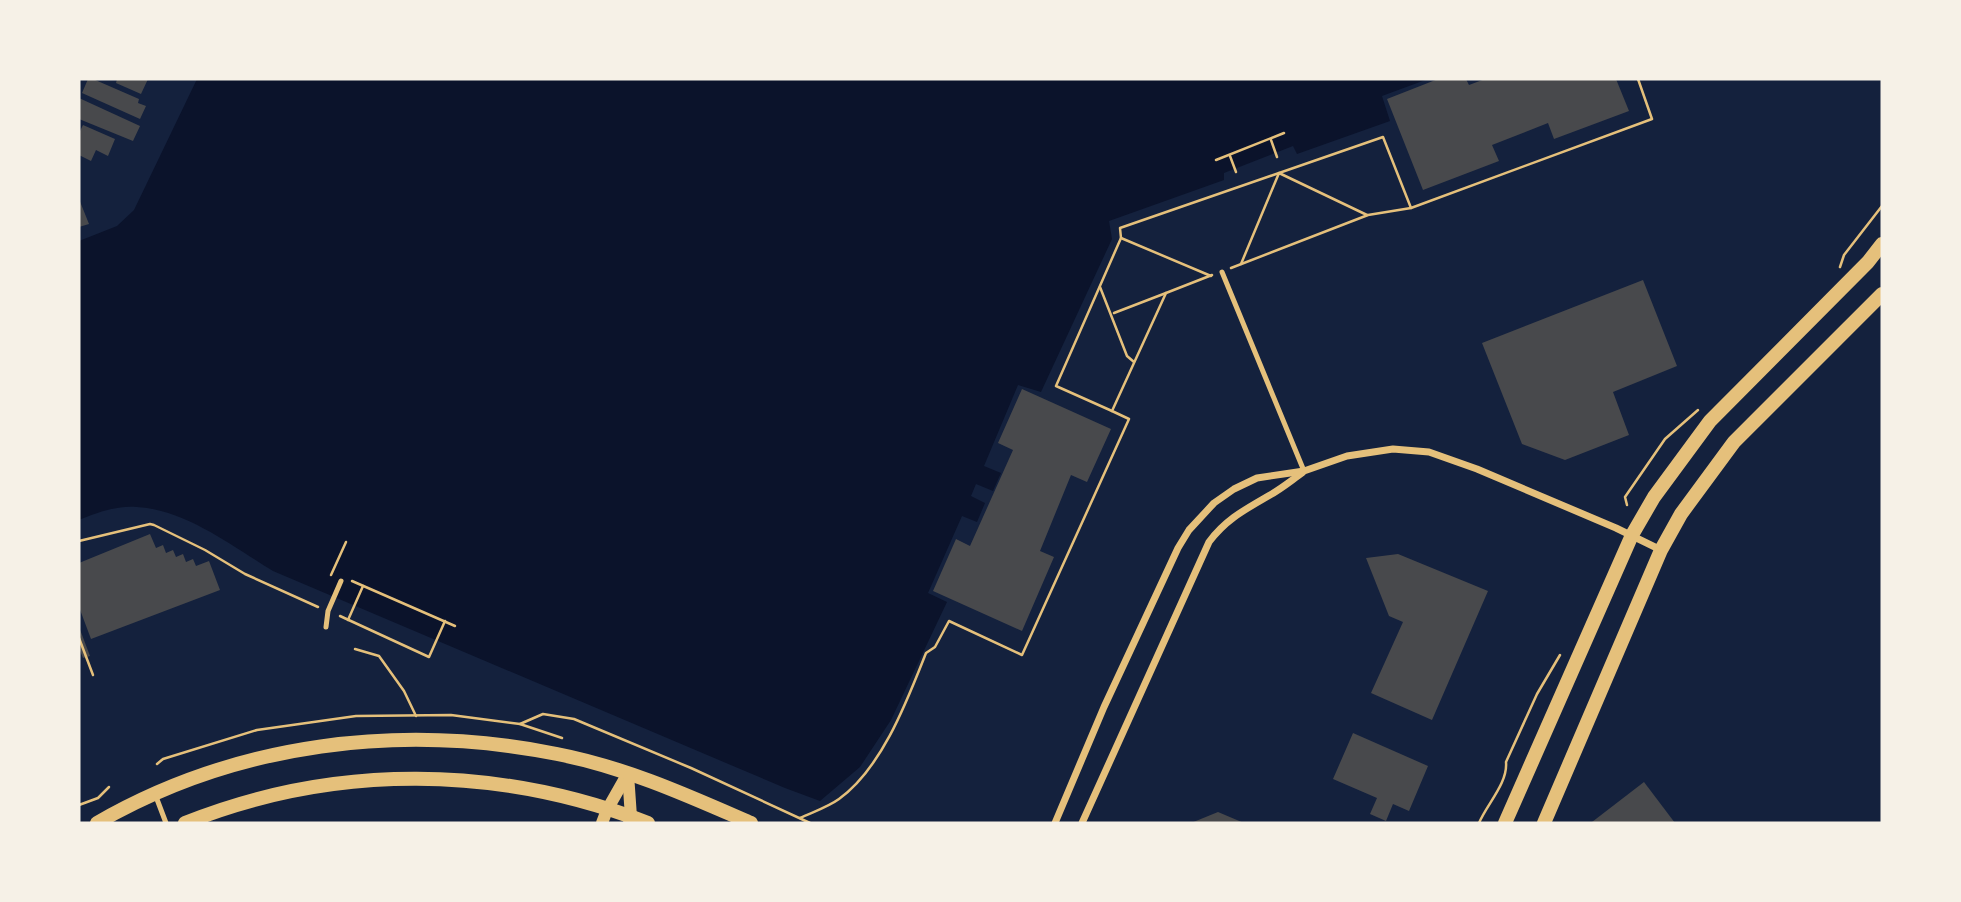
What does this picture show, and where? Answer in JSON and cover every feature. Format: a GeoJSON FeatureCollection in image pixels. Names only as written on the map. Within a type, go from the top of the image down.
{"type":"FeatureCollection","features":[{"type":"Feature","properties":{"kind":"main road"},"geometry":{"type":"LineString","coordinates":[[1505,823],[1632,535],[1654,497],[1710,421],[1868,262],[1882,244]]}},
{"type":"Feature","properties":{"kind":"main road"},"geometry":{"type":"LineString","coordinates":[[1544,823],[1661,550],[1681,514],[1734,442],[1882,294]]}},
{"type":"Feature","properties":{"kind":"main road"},"geometry":{"type":"LineString","coordinates":[[97,823],[193,777],[253,759],[319,746],[439,738],[481,741],[559,754],[628,773],[751,823]]}},
{"type":"Feature","properties":{"kind":"main road"},"geometry":{"type":"LineString","coordinates":[[186,823],[262,798],[325,785],[382,779],[438,778],[496,782],[551,793],[605,816],[648,823]]}},
{"type":"Feature","properties":{"kind":"street"},"geometry":{"type":"LineString","coordinates":[[1055,823],[1178,548],[1189,530],[1214,503],[1257,478],[1304,471],[1348,456],[1393,449],[1429,452],[1477,469],[1661,550]]}},
{"type":"Feature","properties":{"kind":"street"},"geometry":{"type":"LineString","coordinates":[[1082,823],[1209,542],[1220,526],[1304,471]]}},
{"type":"Feature","properties":{"kind":"street"},"geometry":{"type":"LineString","coordinates":[[605,816],[628,773]]}},
{"type":"Feature","properties":{"kind":"street"},"geometry":{"type":"LineString","coordinates":[[628,773],[630,820]]}},
{"type":"Feature","properties":{"kind":"lane"},"geometry":{"type":"LineString","coordinates":[[1222,272],[1304,471]]}},
{"type":"Feature","properties":{"kind":"lane"},"geometry":{"type":"LineString","coordinates":[[326,627],[328,611],[341,581]]}},
{"type":"Feature","properties":{"kind":"lane"},"geometry":{"type":"LineString","coordinates":[[155,793],[166,823]]}},
{"type":"Feature","properties":{"kind":"path"},"geometry":{"type":"LineString","coordinates":[[1112,314],[1368,215],[1411,208],[1652,119],[1638,79]]}},
{"type":"Feature","properties":{"kind":"path"},"geometry":{"type":"LineString","coordinates":[[1216,160],[1284,133]]}},
{"type":"Feature","properties":{"kind":"path"},"geometry":{"type":"LineString","coordinates":[[800,818],[840,798],[870,765],[895,725],[926,653],[935,647],[949,621],[1022,655],[1129,419],[1056,386],[1121,238],[1120,228],[1383,137],[1411,208]]}},
{"type":"Feature","properties":{"kind":"path"},"geometry":{"type":"LineString","coordinates":[[1270,139],[1277,157]]}},
{"type":"Feature","properties":{"kind":"path"},"geometry":{"type":"LineString","coordinates":[[1229,155],[1236,172]]}},
{"type":"Feature","properties":{"kind":"path"},"geometry":{"type":"LineString","coordinates":[[1279,173],[1368,215]]}},
{"type":"Feature","properties":{"kind":"path"},"geometry":{"type":"LineString","coordinates":[[1241,264],[1279,173]]}},
{"type":"Feature","properties":{"kind":"path"},"geometry":{"type":"LineString","coordinates":[[1121,238],[1212,276]]}},
{"type":"Feature","properties":{"kind":"path"},"geometry":{"type":"LineString","coordinates":[[1100,287],[1127,356],[1135,363]]}},
{"type":"Feature","properties":{"kind":"path"},"geometry":{"type":"LineString","coordinates":[[1112,411],[1166,293]]}},
{"type":"Feature","properties":{"kind":"path"},"geometry":{"type":"LineString","coordinates":[[79,541],[150,524],[205,550],[246,574],[429,657],[445,621]]}},
{"type":"Feature","properties":{"kind":"path"},"geometry":{"type":"LineString","coordinates":[[351,580],[455,626]]}},
{"type":"Feature","properties":{"kind":"path"},"geometry":{"type":"LineString","coordinates":[[348,620],[363,586]]}},
{"type":"Feature","properties":{"kind":"path"},"geometry":{"type":"LineString","coordinates":[[79,638],[93,675]]}},
{"type":"Feature","properties":{"kind":"path"},"geometry":{"type":"LineString","coordinates":[[1479,823],[1507,770],[1506,762],[1537,694],[1565,648]]}},
{"type":"Feature","properties":{"kind":"path"},"geometry":{"type":"LineString","coordinates":[[355,649],[379,656],[404,691],[416,716]]}},
{"type":"Feature","properties":{"kind":"path"},"geometry":{"type":"LineString","coordinates":[[157,764],[163,759],[257,730],[356,716],[451,715],[520,724],[564,739]]}},
{"type":"Feature","properties":{"kind":"path"},"geometry":{"type":"LineString","coordinates":[[520,724],[543,715],[574,719],[691,768],[810,823]]}},
{"type":"Feature","properties":{"kind":"path"},"geometry":{"type":"LineString","coordinates":[[79,805],[98,798],[109,787]]}},
{"type":"Feature","properties":{"kind":"water"},"geometry":{"type":"Polygon","coordinates":[[[197,79],[1428,79],[1382,96],[1390,121],[1297,154],[1293,146],[1224,173],[1224,180],[1109,221],[1112,239],[1041,392],[1018,385],[984,466],[1001,473],[993,491],[976,484],[971,496],[985,503],[977,522],[962,516],[928,593],[947,602],[891,720],[860,767],[820,801],[273,571],[208,531],[173,515],[137,507],[122,507],[79,520],[79,241],[117,226],[134,210],[197,79]]]}},
{"type":"Feature","properties":{"kind":"building"},"geometry":{"type":"Polygon","coordinates":[[[88,79],[139,99],[138,103],[146,106],[140,119],[82,93],[88,79]]]}},
{"type":"Feature","properties":{"kind":"building"},"geometry":{"type":"Polygon","coordinates":[[[117,79],[148,79],[141,94],[116,83],[117,79]]]}},
{"type":"Feature","properties":{"kind":"building"},"geometry":{"type":"Polygon","coordinates":[[[1438,79],[1466,79],[1469,85],[1485,79],[1616,79],[1629,111],[1554,139],[1548,123],[1492,145],[1499,161],[1423,190],[1387,99],[1438,79]]]}},
{"type":"Feature","properties":{"kind":"building"},"geometry":{"type":"Polygon","coordinates":[[[79,98],[140,126],[133,141],[79,119],[79,98]]]}},
{"type":"Feature","properties":{"kind":"building"},"geometry":{"type":"Polygon","coordinates":[[[83,125],[115,139],[108,156],[96,150],[91,161],[79,155],[79,133],[83,125]]]}},
{"type":"Feature","properties":{"kind":"building"},"geometry":{"type":"Polygon","coordinates":[[[79,199],[89,224],[79,227],[79,199]]]}},
{"type":"Feature","properties":{"kind":"building"},"geometry":{"type":"Polygon","coordinates":[[[1643,280],[1677,366],[1613,392],[1629,435],[1565,460],[1522,444],[1482,343],[1643,280]]]}},
{"type":"Feature","properties":{"kind":"building"},"geometry":{"type":"Polygon","coordinates":[[[1022,389],[1111,429],[1087,482],[1071,475],[1040,551],[1054,557],[1022,631],[933,591],[956,539],[970,546],[1013,450],[998,443],[1022,389]]]}},
{"type":"Feature","properties":{"kind":"building"},"geometry":{"type":"Polygon","coordinates":[[[150,534],[156,548],[163,545],[166,553],[173,550],[176,557],[183,554],[186,562],[193,559],[196,566],[209,561],[220,590],[91,639],[79,607],[79,563],[150,534]]]}},
{"type":"Feature","properties":{"kind":"building"},"geometry":{"type":"Polygon","coordinates":[[[1398,554],[1488,591],[1432,720],[1371,693],[1403,622],[1389,616],[1366,558],[1398,554]]]}},
{"type":"Feature","properties":{"kind":"building"},"geometry":{"type":"Polygon","coordinates":[[[79,627],[90,656],[83,658],[79,648],[79,627]]]}},
{"type":"Feature","properties":{"kind":"building"},"geometry":{"type":"Polygon","coordinates":[[[1353,733],[1428,766],[1409,811],[1393,804],[1386,821],[1370,814],[1377,798],[1333,779],[1353,733]]]}},
{"type":"Feature","properties":{"kind":"building"},"geometry":{"type":"Polygon","coordinates":[[[1644,782],[1675,823],[1592,822],[1644,782]]]}},
{"type":"Feature","properties":{"kind":"building"},"geometry":{"type":"Polygon","coordinates":[[[1218,812],[1244,823],[1191,823],[1218,812]]]}}]}
